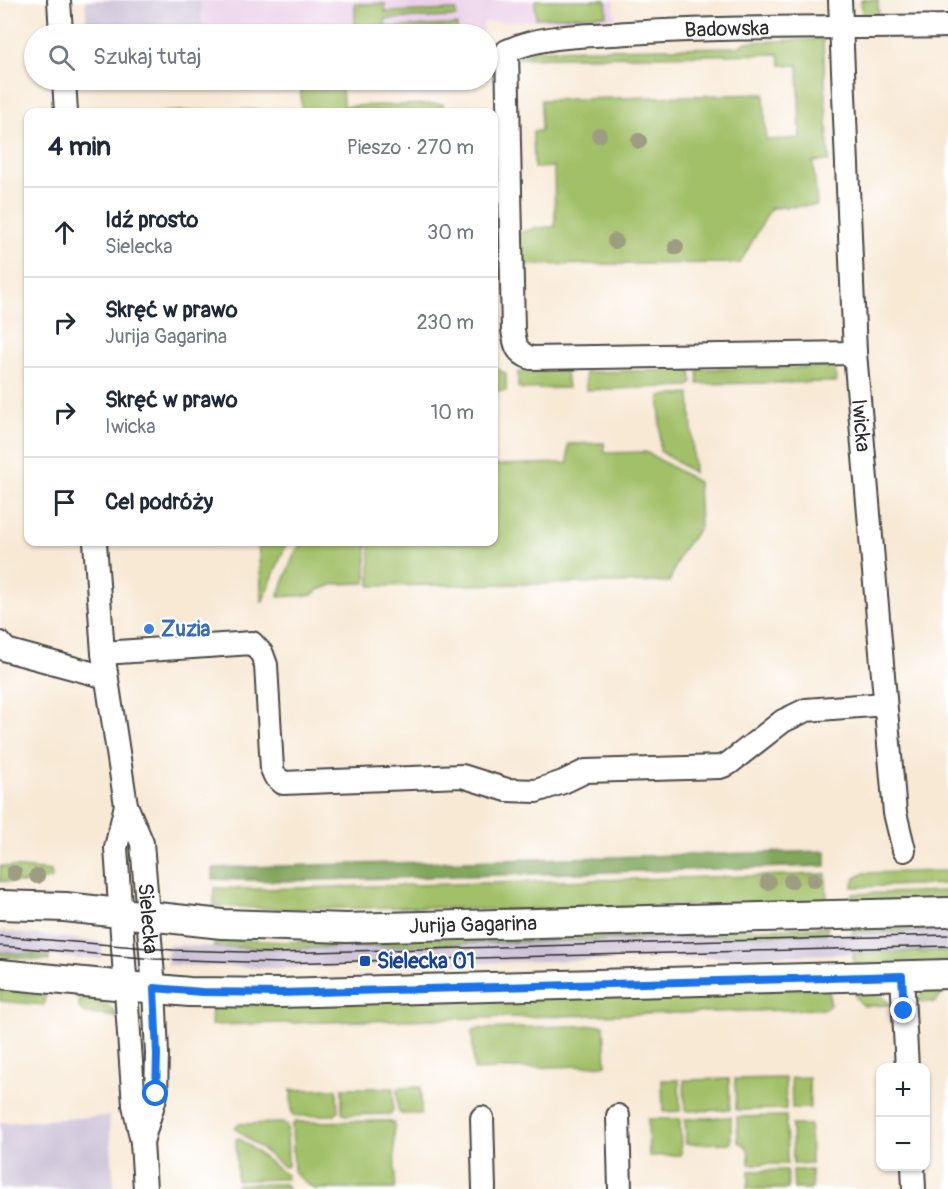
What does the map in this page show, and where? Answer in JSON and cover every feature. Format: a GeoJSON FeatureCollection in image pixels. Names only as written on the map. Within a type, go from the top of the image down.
{"type":"FeatureCollection","features":[{"type":"Feature","properties":{"kind":"main road","name":"Jurija Gagarina"},"geometry":{"type":"LineString","coordinates":[[0,905],[65,907],[266,926],[346,928],[948,912]]}},
{"type":"Feature","properties":{"kind":"main road"},"geometry":{"type":"LineString","coordinates":[[0,974],[202,992],[280,993],[948,974]]}},
{"type":"Feature","properties":{"kind":"street"},"geometry":{"type":"LineString","coordinates":[[59,0],[60,24]]}},
{"type":"Feature","properties":{"kind":"street","name":"Iwicka"},"geometry":{"type":"LineString","coordinates":[[840,0],[855,353],[895,813],[904,850]]}},
{"type":"Feature","properties":{"kind":"street","name":"Badowska"},"geometry":{"type":"LineString","coordinates":[[855,353],[531,358],[521,354],[515,347],[513,330],[507,51],[520,45],[555,38],[675,30],[948,26]]}},
{"type":"Feature","properties":{"kind":"street"},"geometry":{"type":"LineString","coordinates":[[65,90],[66,108]]}},
{"type":"Feature","properties":{"kind":"street","name":"Sielecka"},"geometry":{"type":"LineString","coordinates":[[95,546],[103,653],[126,805],[142,843],[154,988],[156,1094],[142,1142]]}},
{"type":"Feature","properties":{"kind":"street"},"geometry":{"type":"LineString","coordinates":[[0,643],[6,650],[106,677]]}},
{"type":"Feature","properties":{"kind":"street"},"geometry":{"type":"LineString","coordinates":[[103,653],[252,643],[262,654],[266,665],[272,769],[275,776],[283,783],[462,776],[507,790],[536,791],[586,771],[720,767],[728,765],[783,720],[806,710],[885,704]]}},
{"type":"Feature","properties":{"kind":"street","name":"Sielecka"},"geometry":{"type":"LineString","coordinates":[[126,805],[116,848],[134,1105],[142,1142],[145,1189]]}},
{"type":"Feature","properties":{"kind":"street"},"geometry":{"type":"LineString","coordinates":[[902,976],[907,1060]]}},
{"type":"Feature","properties":{"kind":"street"},"geometry":{"type":"LineString","coordinates":[[618,1116],[620,1189]]}},
{"type":"Feature","properties":{"kind":"street"},"geometry":{"type":"LineString","coordinates":[[482,1118],[484,1189]]}},
{"type":"Feature","properties":{"kind":"street"},"geometry":{"type":"LineString","coordinates":[[913,1171],[914,1189]]}},
{"type":"Feature","properties":{"kind":"shaded area"},"geometry":{"type":"Polygon","coordinates":[[[85,0],[200,0],[202,24],[86,24],[85,0]]]}},
{"type":"Feature","properties":{"kind":"shaded area"},"geometry":{"type":"Polygon","coordinates":[[[200,0],[614,0],[615,19],[483,22],[483,24],[202,24],[200,0]]]}},
{"type":"Feature","properties":{"kind":"shaded area"},"geometry":{"type":"Polygon","coordinates":[[[948,930],[948,951],[277,968],[167,965],[168,945],[307,948],[948,930]]]}},
{"type":"Feature","properties":{"kind":"shaded area"},"geometry":{"type":"Polygon","coordinates":[[[0,931],[103,942],[101,959],[0,952],[0,931]]]}},
{"type":"Feature","properties":{"kind":"shaded area"},"geometry":{"type":"Polygon","coordinates":[[[109,1116],[114,1189],[0,1189],[0,1123],[109,1116]]]}},
{"type":"Feature","properties":{"kind":"green space"},"geometry":{"type":"Polygon","coordinates":[[[535,0],[606,0],[607,15],[536,18],[535,0]]]}},
{"type":"Feature","properties":{"kind":"green space"},"geometry":{"type":"Polygon","coordinates":[[[861,0],[878,0],[879,22],[863,22],[861,0]]]}},
{"type":"Feature","properties":{"kind":"green space"},"geometry":{"type":"Polygon","coordinates":[[[355,4],[385,4],[385,12],[456,10],[456,17],[385,19],[386,24],[355,24],[355,4]]]}},
{"type":"Feature","properties":{"kind":"green space"},"geometry":{"type":"Polygon","coordinates":[[[823,39],[829,161],[813,162],[817,205],[771,208],[740,263],[512,265],[518,233],[535,228],[555,227],[554,167],[534,168],[533,131],[541,131],[541,100],[764,94],[766,140],[800,138],[798,65],[781,65],[779,54],[516,58],[535,50],[738,47],[746,42],[823,39]]]}},
{"type":"Feature","properties":{"kind":"green space"},"geometry":{"type":"Polygon","coordinates":[[[301,90],[342,90],[343,106],[443,104],[443,108],[302,108],[301,90]]]}},
{"type":"Feature","properties":{"kind":"green space"},"geometry":{"type":"Polygon","coordinates":[[[835,367],[836,382],[698,384],[698,369],[835,367]]]}},
{"type":"Feature","properties":{"kind":"green space"},"geometry":{"type":"Polygon","coordinates":[[[498,369],[506,374],[506,391],[498,391],[498,369]]]}},
{"type":"Feature","properties":{"kind":"green space"},"geometry":{"type":"Polygon","coordinates":[[[691,370],[692,383],[689,386],[586,390],[585,372],[691,370]]]}},
{"type":"Feature","properties":{"kind":"green space"},"geometry":{"type":"Polygon","coordinates":[[[566,371],[568,388],[522,389],[518,387],[518,372],[566,371]]]}},
{"type":"Feature","properties":{"kind":"green space"},"geometry":{"type":"Polygon","coordinates":[[[690,394],[694,473],[660,451],[660,396],[690,394]]]}},
{"type":"Feature","properties":{"kind":"green space"},"geometry":{"type":"Polygon","coordinates":[[[604,443],[605,453],[646,452],[698,482],[700,527],[681,552],[669,582],[370,586],[370,546],[498,546],[498,465],[568,463],[568,444],[604,443]]]}},
{"type":"Feature","properties":{"kind":"green space"},"geometry":{"type":"Polygon","coordinates":[[[258,546],[285,546],[262,603],[258,546]]]}},
{"type":"Feature","properties":{"kind":"green space"},"geometry":{"type":"Polygon","coordinates":[[[300,546],[367,546],[366,583],[336,584],[318,590],[312,595],[278,597],[295,552],[300,546]]]}},
{"type":"Feature","properties":{"kind":"green space"},"geometry":{"type":"Polygon","coordinates":[[[826,851],[826,866],[281,881],[213,879],[213,868],[826,851]]]}},
{"type":"Feature","properties":{"kind":"green space"},"geometry":{"type":"Polygon","coordinates":[[[0,866],[51,871],[52,879],[23,883],[0,881],[0,866]]]}},
{"type":"Feature","properties":{"kind":"green space"},"geometry":{"type":"Polygon","coordinates":[[[948,871],[948,884],[852,887],[855,878],[864,873],[948,871]]]}},
{"type":"Feature","properties":{"kind":"green space"},"geometry":{"type":"Polygon","coordinates":[[[826,874],[827,903],[498,910],[423,907],[284,909],[214,906],[214,888],[259,889],[826,874]]]}},
{"type":"Feature","properties":{"kind":"green space"},"geometry":{"type":"Polygon","coordinates":[[[948,891],[948,900],[852,903],[852,894],[948,891]]]}},
{"type":"Feature","properties":{"kind":"green space"},"geometry":{"type":"Polygon","coordinates":[[[948,924],[948,930],[853,933],[853,927],[948,924]]]}},
{"type":"Feature","properties":{"kind":"green space"},"geometry":{"type":"Polygon","coordinates":[[[828,927],[826,933],[307,948],[214,947],[214,939],[285,942],[363,941],[828,927]]]}},
{"type":"Feature","properties":{"kind":"green space"},"geometry":{"type":"Polygon","coordinates":[[[948,951],[948,962],[854,965],[853,953],[948,951]]]}},
{"type":"Feature","properties":{"kind":"green space"},"geometry":{"type":"Polygon","coordinates":[[[0,952],[49,956],[49,961],[0,956],[0,952]]]}},
{"type":"Feature","properties":{"kind":"green space"},"geometry":{"type":"Polygon","coordinates":[[[933,987],[948,988],[935,1002],[916,1002],[922,993],[933,987]]]}},
{"type":"Feature","properties":{"kind":"green space"},"geometry":{"type":"Polygon","coordinates":[[[829,988],[830,1005],[825,1009],[211,1025],[212,1006],[829,988]]]}},
{"type":"Feature","properties":{"kind":"green space"},"geometry":{"type":"Polygon","coordinates":[[[854,988],[875,992],[890,1005],[864,1006],[856,998],[854,988]]]}},
{"type":"Feature","properties":{"kind":"green space"},"geometry":{"type":"Polygon","coordinates":[[[0,990],[45,995],[44,1005],[0,1001],[0,990]]]}},
{"type":"Feature","properties":{"kind":"green space"},"geometry":{"type":"Polygon","coordinates":[[[79,997],[101,1002],[118,1017],[85,1013],[79,1008],[79,997]]]}},
{"type":"Feature","properties":{"kind":"green space"},"geometry":{"type":"Polygon","coordinates":[[[604,1025],[606,1065],[474,1070],[472,1031],[476,1029],[604,1025]]]}},
{"type":"Feature","properties":{"kind":"green space"},"geometry":{"type":"Polygon","coordinates":[[[809,1077],[810,1108],[792,1108],[791,1078],[809,1077]]]}},
{"type":"Feature","properties":{"kind":"green space"},"geometry":{"type":"Polygon","coordinates":[[[785,1078],[786,1109],[736,1110],[735,1079],[785,1078]]]}},
{"type":"Feature","properties":{"kind":"green space"},"geometry":{"type":"Polygon","coordinates":[[[729,1079],[730,1110],[685,1111],[684,1080],[729,1079]]]}},
{"type":"Feature","properties":{"kind":"green space"},"geometry":{"type":"Polygon","coordinates":[[[662,1080],[679,1080],[680,1111],[663,1112],[662,1080]]]}},
{"type":"Feature","properties":{"kind":"green space"},"geometry":{"type":"Polygon","coordinates":[[[421,1087],[421,1114],[401,1114],[398,1110],[397,1088],[421,1087]]]}},
{"type":"Feature","properties":{"kind":"green space"},"geometry":{"type":"Polygon","coordinates":[[[342,1088],[393,1088],[393,1110],[390,1114],[346,1115],[342,1112],[342,1088]]]}},
{"type":"Feature","properties":{"kind":"green space"},"geometry":{"type":"Polygon","coordinates":[[[337,1089],[338,1111],[335,1115],[294,1116],[292,1113],[291,1090],[337,1089]]]}},
{"type":"Feature","properties":{"kind":"green space"},"geometry":{"type":"Polygon","coordinates":[[[786,1116],[787,1164],[749,1164],[747,1148],[738,1142],[737,1117],[786,1116]]]}},
{"type":"Feature","properties":{"kind":"green space"},"geometry":{"type":"Polygon","coordinates":[[[731,1117],[731,1143],[686,1144],[685,1119],[731,1117]]]}},
{"type":"Feature","properties":{"kind":"green space"},"geometry":{"type":"Polygon","coordinates":[[[648,1119],[680,1119],[681,1155],[649,1156],[648,1119]]]}},
{"type":"Feature","properties":{"kind":"green space"},"geometry":{"type":"Polygon","coordinates":[[[389,1121],[394,1124],[395,1189],[314,1189],[294,1173],[292,1126],[295,1122],[389,1121]]]}},
{"type":"Feature","properties":{"kind":"green space"},"geometry":{"type":"Polygon","coordinates":[[[284,1123],[287,1126],[288,1166],[284,1167],[235,1128],[238,1124],[284,1123]]]}},
{"type":"Feature","properties":{"kind":"green space"},"geometry":{"type":"Polygon","coordinates":[[[792,1125],[810,1125],[811,1163],[793,1164],[792,1125]]]}},
{"type":"Feature","properties":{"kind":"green space"},"geometry":{"type":"Polygon","coordinates":[[[239,1138],[286,1175],[286,1179],[237,1180],[236,1139],[239,1138]]]}},
{"type":"Feature","properties":{"kind":"green space"},"geometry":{"type":"Polygon","coordinates":[[[787,1170],[788,1189],[746,1189],[749,1182],[749,1171],[787,1170]]]}},
{"type":"Feature","properties":{"kind":"green space"},"geometry":{"type":"Polygon","coordinates":[[[793,1170],[811,1170],[812,1189],[794,1189],[793,1170]]]}},
{"type":"Feature","properties":{"kind":"green space"},"geometry":{"type":"Polygon","coordinates":[[[237,1184],[285,1184],[288,1189],[237,1189],[237,1184]]]}},
{"type":"Feature","properties":{"kind":"tram line"},"geometry":{"type":"LineString","coordinates":[[0,936],[173,950],[277,953],[948,935]]}},
{"type":"Feature","properties":{"kind":"tram line"},"geometry":{"type":"LineString","coordinates":[[0,946],[155,959],[279,963],[948,946]]}},
{"type":"Feature","properties":{"kind":"place","name":"Zuzia"},"geometry":{"type":"Point","coordinates":[149,629]}},
{"type":"Feature","properties":{"kind":"place","name":"Sielecka 01"},"geometry":{"type":"Point","coordinates":[365,961]}},
{"type":"Feature","properties":{"kind":"route"},"geometry":{"type":"LineString","coordinates":[[156,1094],[154,988],[189,992],[280,993],[902,976],[904,1011]]}}]}
